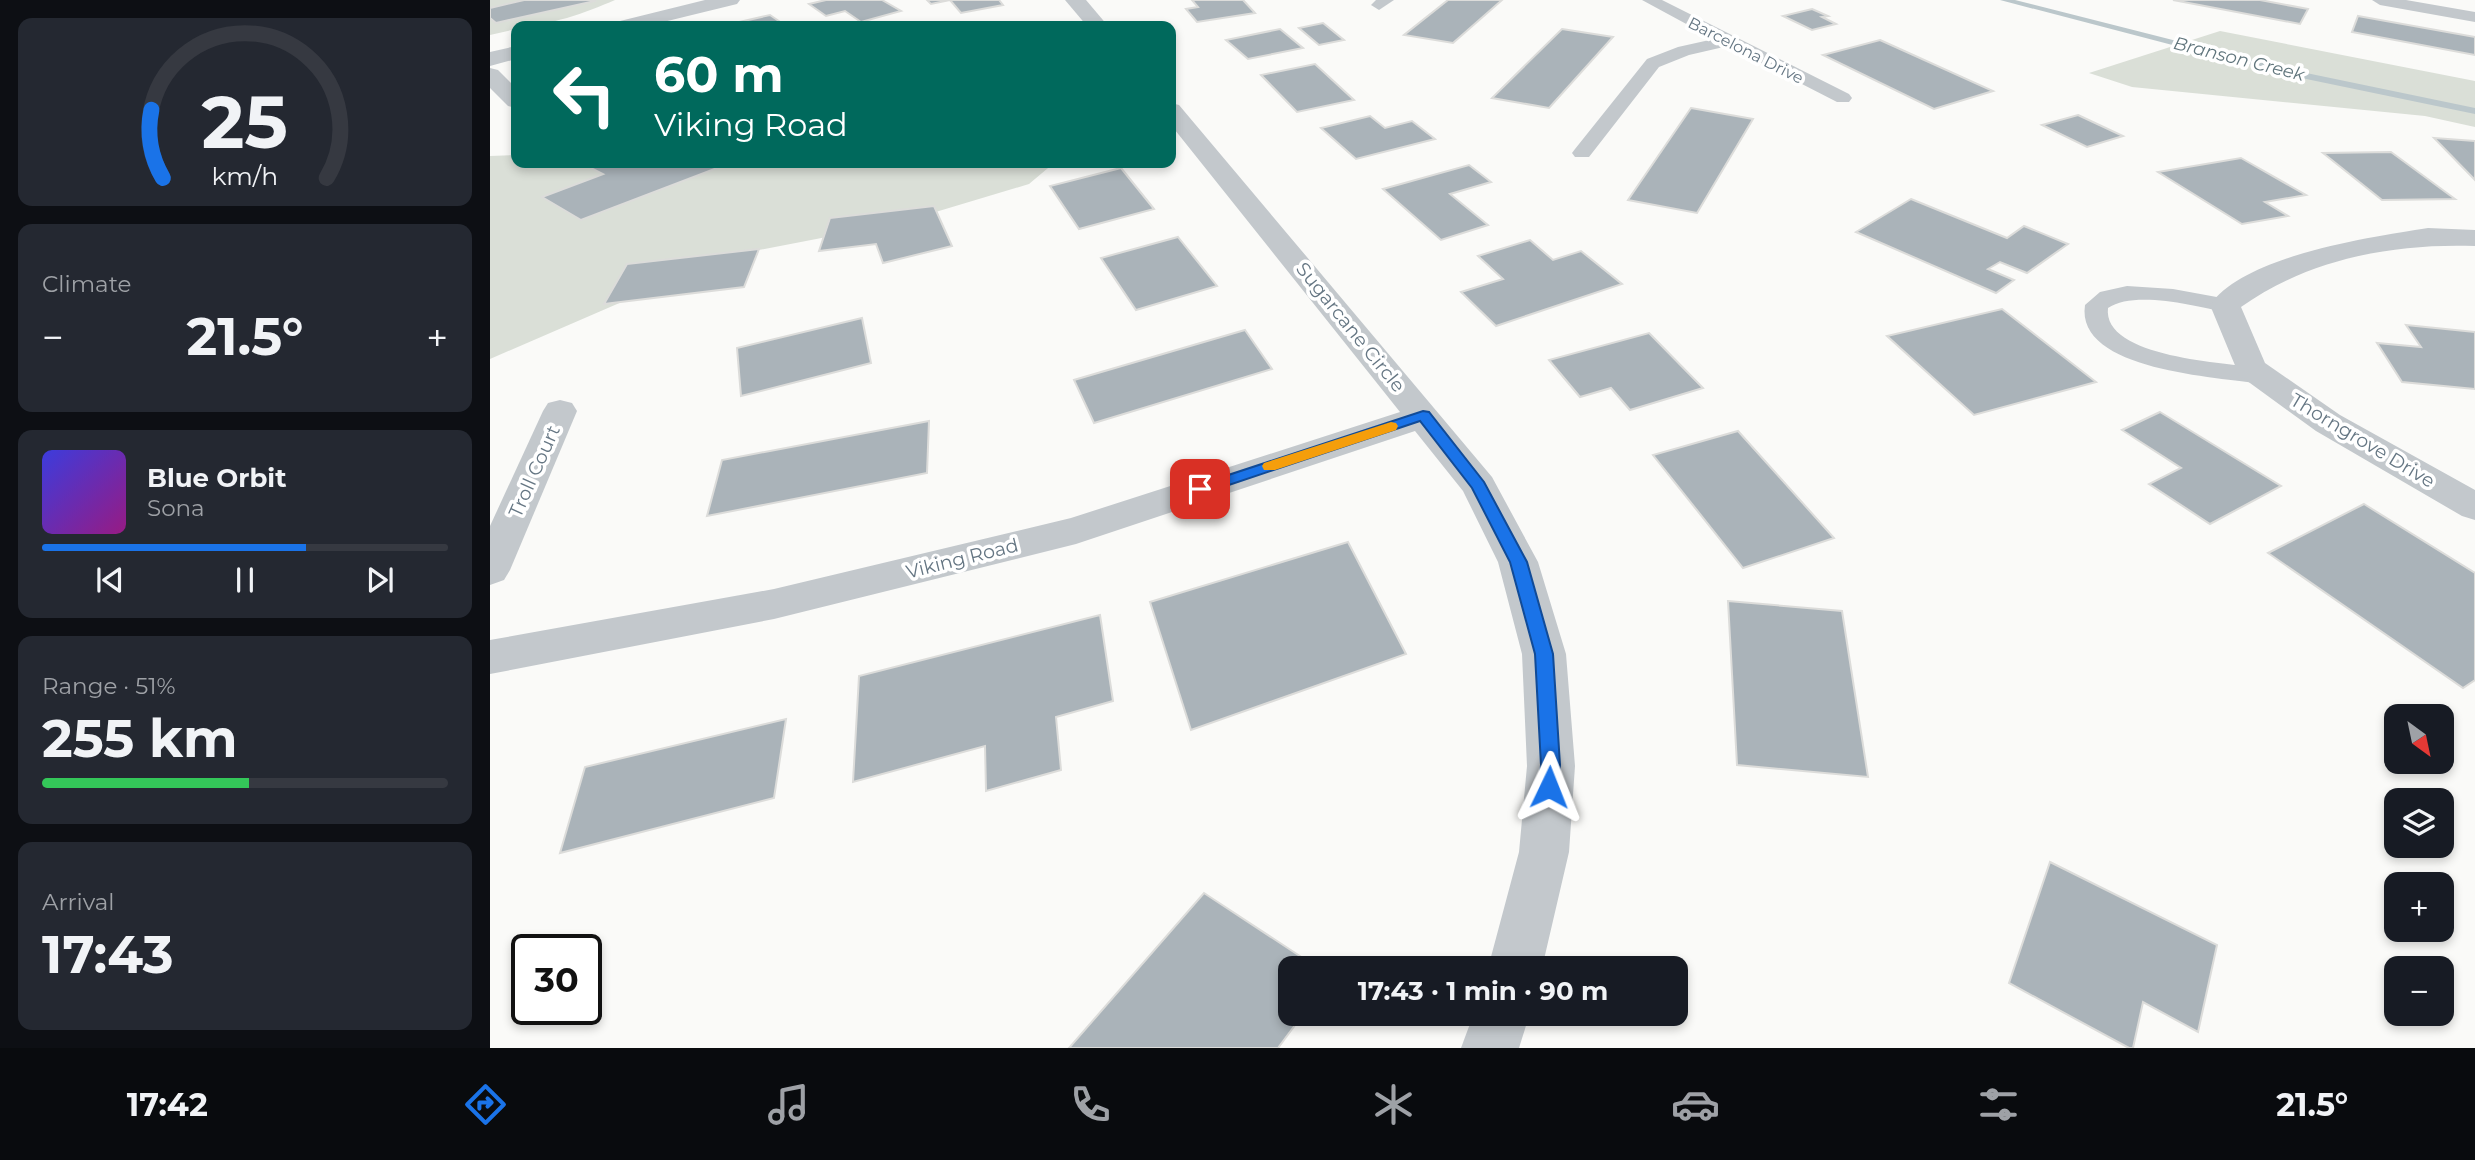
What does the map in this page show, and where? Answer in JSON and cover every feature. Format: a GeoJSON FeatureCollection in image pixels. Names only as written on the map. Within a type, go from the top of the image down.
{"type":"FeatureCollection","features":[{"type":"Feature","properties":{"kind":"street"},"geometry":{"type":"LineString","coordinates":[[644,21],[730,0]]}},
{"type":"Feature","properties":{"kind":"street"},"geometry":{"type":"LineString","coordinates":[[1075,0],[1094,21]]}},
{"type":"Feature","properties":{"kind":"street"},"geometry":{"type":"LineString","coordinates":[[490,59],[511,53]]}},
{"type":"Feature","properties":{"kind":"street"},"geometry":{"type":"LineString","coordinates":[[490,75],[511,96]]}},
{"type":"Feature","properties":{"kind":"street","name":"Sugarcane Circle"},"geometry":{"type":"LineString","coordinates":[[1176,116],[1479,486],[1518,562],[1544,654],[1551,765],[1544,852],[1518,956]]}},
{"type":"Feature","properties":{"kind":"street"},"geometry":{"type":"LineString","coordinates":[[2225,305],[2260,279],[2336,251],[2428,236],[2475,238]]}},
{"type":"Feature","properties":{"kind":"street","name":"Thorngrove Drive"},"geometry":{"type":"LineString","coordinates":[[2225,305],[2252,368],[2328,423],[2475,507]]}},
{"type":"Feature","properties":{"kind":"street","name":"Troll Court"},"geometry":{"type":"LineString","coordinates":[[490,570],[561,411]]}},
{"type":"Feature","properties":{"kind":"street","name":"Viking Road"},"geometry":{"type":"LineString","coordinates":[[490,657],[774,604],[1076,530],[1423,416]]}},
{"type":"Feature","properties":{"kind":"street"},"geometry":{"type":"LineString","coordinates":[[1490,1048],[1498,1026]]}},
{"type":"Feature","properties":{"kind":"lane","name":"Barcelona Drive"},"geometry":{"type":"LineString","coordinates":[[1650,0],[1843,98]]}},
{"type":"Feature","properties":{"kind":"lane"},"geometry":{"type":"LineString","coordinates":[[2380,0],[2475,17]]}},
{"type":"Feature","properties":{"kind":"lane"},"geometry":{"type":"LineString","coordinates":[[1582,153],[1653,63],[1684,51],[1727,41]]}},
{"type":"Feature","properties":{"kind":"lane"},"geometry":{"type":"LineString","coordinates":[[2225,305],[2155,293],[2118,295],[2105,299],[2096,307],[2095,317],[2100,328],[2112,339],[2151,358],[2205,369],[2262,376]]}},
{"type":"Feature","properties":{"kind":"shaded area"},"geometry":{"type":"Polygon","coordinates":[[[490,0],[615,0],[554,21],[511,21],[511,30],[490,35],[490,0]]]}},
{"type":"Feature","properties":{"kind":"shaded area"},"geometry":{"type":"Polygon","coordinates":[[[2220,31],[2475,81],[2475,127],[2425,116],[2132,87],[2089,73],[2220,31]]]}},
{"type":"Feature","properties":{"kind":"shaded area"},"geometry":{"type":"Polygon","coordinates":[[[511,155],[511,168],[1048,168],[1029,184],[899,223],[728,256],[490,359],[490,156],[511,155]]]}},
{"type":"Feature","properties":{"kind":"building"},"geometry":{"type":"Polygon","coordinates":[[[524,0],[595,1],[496,23],[490,18],[490,8],[524,0]]]}},
{"type":"Feature","properties":{"kind":"building"},"geometry":{"type":"Polygon","coordinates":[[[826,0],[882,0],[901,11],[860,21],[845,11],[826,16],[809,4],[826,0]]]}},
{"type":"Feature","properties":{"kind":"building"},"geometry":{"type":"Polygon","coordinates":[[[927,0],[950,0],[931,4],[927,0]]]}},
{"type":"Feature","properties":{"kind":"building"},"geometry":{"type":"Polygon","coordinates":[[[950,0],[999,0],[1003,5],[961,13],[950,0]]]}},
{"type":"Feature","properties":{"kind":"building"},"geometry":{"type":"Polygon","coordinates":[[[1192,0],[1243,0],[1255,13],[1197,22],[1186,9],[1198,7],[1192,0]]]}},
{"type":"Feature","properties":{"kind":"building"},"geometry":{"type":"Polygon","coordinates":[[[1448,0],[1502,0],[1453,43],[1404,35],[1448,0]]]}},
{"type":"Feature","properties":{"kind":"building"},"geometry":{"type":"Polygon","coordinates":[[[2173,0],[2260,0],[2308,9],[2300,24],[2173,0]]]}},
{"type":"Feature","properties":{"kind":"building"},"geometry":{"type":"Polygon","coordinates":[[[1812,9],[1828,16],[1822,17],[1836,24],[1812,30],[1783,16],[1812,9]]]}},
{"type":"Feature","properties":{"kind":"building"},"geometry":{"type":"Polygon","coordinates":[[[770,15],[779,21],[744,21],[770,15]]]}},
{"type":"Feature","properties":{"kind":"building"},"geometry":{"type":"Polygon","coordinates":[[[2358,16],[2475,37],[2475,55],[2352,32],[2358,16]]]}},
{"type":"Feature","properties":{"kind":"building"},"geometry":{"type":"Polygon","coordinates":[[[1323,23],[1344,40],[1319,45],[1299,28],[1323,23]]]}},
{"type":"Feature","properties":{"kind":"building"},"geometry":{"type":"Polygon","coordinates":[[[1280,29],[1303,48],[1248,59],[1226,40],[1280,29]]]}},
{"type":"Feature","properties":{"kind":"building"},"geometry":{"type":"Polygon","coordinates":[[[1562,29],[1613,37],[1549,108],[1492,98],[1562,29]]]}},
{"type":"Feature","properties":{"kind":"building"},"geometry":{"type":"Polygon","coordinates":[[[1880,40],[1993,91],[1934,109],[1823,55],[1880,40]]]}},
{"type":"Feature","properties":{"kind":"building"},"geometry":{"type":"Polygon","coordinates":[[[1315,64],[1354,100],[1297,112],[1261,75],[1315,64]]]}},
{"type":"Feature","properties":{"kind":"building"},"geometry":{"type":"Polygon","coordinates":[[[1691,108],[1753,119],[1697,213],[1628,200],[1691,108]]]}},
{"type":"Feature","properties":{"kind":"building"},"geometry":{"type":"Polygon","coordinates":[[[2078,115],[2123,136],[2087,147],[2042,125],[2078,115]]]}},
{"type":"Feature","properties":{"kind":"building"},"geometry":{"type":"Polygon","coordinates":[[[1370,116],[1385,128],[1412,121],[1435,139],[1356,159],[1321,128],[1370,116]]]}},
{"type":"Feature","properties":{"kind":"building"},"geometry":{"type":"Polygon","coordinates":[[[2434,138],[2475,141],[2475,180],[2434,138]]]}},
{"type":"Feature","properties":{"kind":"building"},"geometry":{"type":"Polygon","coordinates":[[[2391,152],[2455,199],[2382,200],[2323,153],[2391,152]]]}},
{"type":"Feature","properties":{"kind":"building"},"geometry":{"type":"Polygon","coordinates":[[[2241,158],[2306,195],[2265,202],[2288,216],[2242,224],[2158,172],[2241,158]]]}},
{"type":"Feature","properties":{"kind":"building"},"geometry":{"type":"Polygon","coordinates":[[[1469,165],[1491,182],[1450,194],[1488,225],[1441,240],[1383,189],[1469,165]]]}},
{"type":"Feature","properties":{"kind":"building"},"geometry":{"type":"Polygon","coordinates":[[[591,168],[717,168],[581,220],[542,197],[603,174],[591,168]]]}},
{"type":"Feature","properties":{"kind":"building"},"geometry":{"type":"Polygon","coordinates":[[[1121,168],[1154,209],[1079,229],[1050,186],[1121,168]]]}},
{"type":"Feature","properties":{"kind":"building"},"geometry":{"type":"Polygon","coordinates":[[[1911,199],[2007,238],[2024,226],[2068,244],[2027,273],[2000,262],[1988,269],[2014,280],[1996,293],[1856,232],[1911,199]]]}},
{"type":"Feature","properties":{"kind":"building"},"geometry":{"type":"Polygon","coordinates":[[[934,206],[952,246],[883,263],[876,244],[819,251],[830,218],[934,206]]]}},
{"type":"Feature","properties":{"kind":"building"},"geometry":{"type":"Polygon","coordinates":[[[1178,237],[1217,286],[1136,310],[1101,258],[1178,237]]]}},
{"type":"Feature","properties":{"kind":"building"},"geometry":{"type":"Polygon","coordinates":[[[1530,240],[1553,260],[1581,251],[1622,284],[1496,326],[1461,292],[1503,279],[1478,256],[1530,240]]]}},
{"type":"Feature","properties":{"kind":"building"},"geometry":{"type":"Polygon","coordinates":[[[759,249],[744,287],[604,304],[627,264],[759,249]]]}},
{"type":"Feature","properties":{"kind":"building"},"geometry":{"type":"Polygon","coordinates":[[[2002,309],[2096,382],[1974,415],[1887,336],[2002,309]]]}},
{"type":"Feature","properties":{"kind":"building"},"geometry":{"type":"Polygon","coordinates":[[[862,318],[871,363],[741,396],[737,348],[862,318]]]}},
{"type":"Feature","properties":{"kind":"building"},"geometry":{"type":"Polygon","coordinates":[[[2406,325],[2475,332],[2475,389],[2402,382],[2377,343],[2421,347],[2406,325]]]}},
{"type":"Feature","properties":{"kind":"building"},"geometry":{"type":"Polygon","coordinates":[[[1245,330],[1272,369],[1094,423],[1074,380],[1245,330]]]}},
{"type":"Feature","properties":{"kind":"building"},"geometry":{"type":"Polygon","coordinates":[[[1649,333],[1703,388],[1630,410],[1611,388],[1580,397],[1549,360],[1649,333]]]}},
{"type":"Feature","properties":{"kind":"building"},"geometry":{"type":"Polygon","coordinates":[[[2160,412],[2281,486],[2210,524],[2149,484],[2181,468],[2122,430],[2160,412]]]}},
{"type":"Feature","properties":{"kind":"building"},"geometry":{"type":"Polygon","coordinates":[[[929,421],[927,473],[707,516],[722,460],[929,421]]]}},
{"type":"Feature","properties":{"kind":"building"},"geometry":{"type":"Polygon","coordinates":[[[1738,431],[1834,538],[1743,568],[1653,455],[1738,431]]]}},
{"type":"Feature","properties":{"kind":"building"},"geometry":{"type":"Polygon","coordinates":[[[2364,504],[2475,573],[2475,680],[2463,688],[2268,553],[2364,504]]]}},
{"type":"Feature","properties":{"kind":"building"},"geometry":{"type":"Polygon","coordinates":[[[1348,542],[1406,654],[1191,730],[1150,602],[1348,542]]]}},
{"type":"Feature","properties":{"kind":"building"},"geometry":{"type":"Polygon","coordinates":[[[1728,601],[1842,611],[1868,777],[1737,765],[1728,601]]]}},
{"type":"Feature","properties":{"kind":"building"},"geometry":{"type":"Polygon","coordinates":[[[1100,615],[1113,701],[1056,717],[1061,770],[986,791],[985,746],[853,782],[859,676],[1100,615]]]}},
{"type":"Feature","properties":{"kind":"building"},"geometry":{"type":"Polygon","coordinates":[[[786,719],[774,798],[560,853],[585,767],[786,719]]]}},
{"type":"Feature","properties":{"kind":"building"},"geometry":{"type":"Polygon","coordinates":[[[2050,862],[2217,945],[2198,1032],[2143,1002],[2133,1048],[2129,1048],[2009,983],[2050,862]]]}},
{"type":"Feature","properties":{"kind":"building"},"geometry":{"type":"Polygon","coordinates":[[[1204,893],[1300,956],[1278,956],[1278,1026],[1294,1026],[1278,1048],[1069,1048],[1204,893]]]}},
{"type":"Feature","properties":{"kind":"waterway","name":"Branson Creek"},"geometry":{"type":"LineString","coordinates":[[2004,0],[2287,72],[2475,111]]}},
{"type":"Feature","properties":{"kind":"slow traffic"},"geometry":{"type":"LineString","coordinates":[[1270,466],[1391,426]]}},
{"type":"Feature","properties":{"kind":"route"},"geometry":{"type":"LineString","coordinates":[[1200,489],[1423,416],[1479,486],[1518,562],[1544,654],[1551,765],[1549,787]]}}]}
